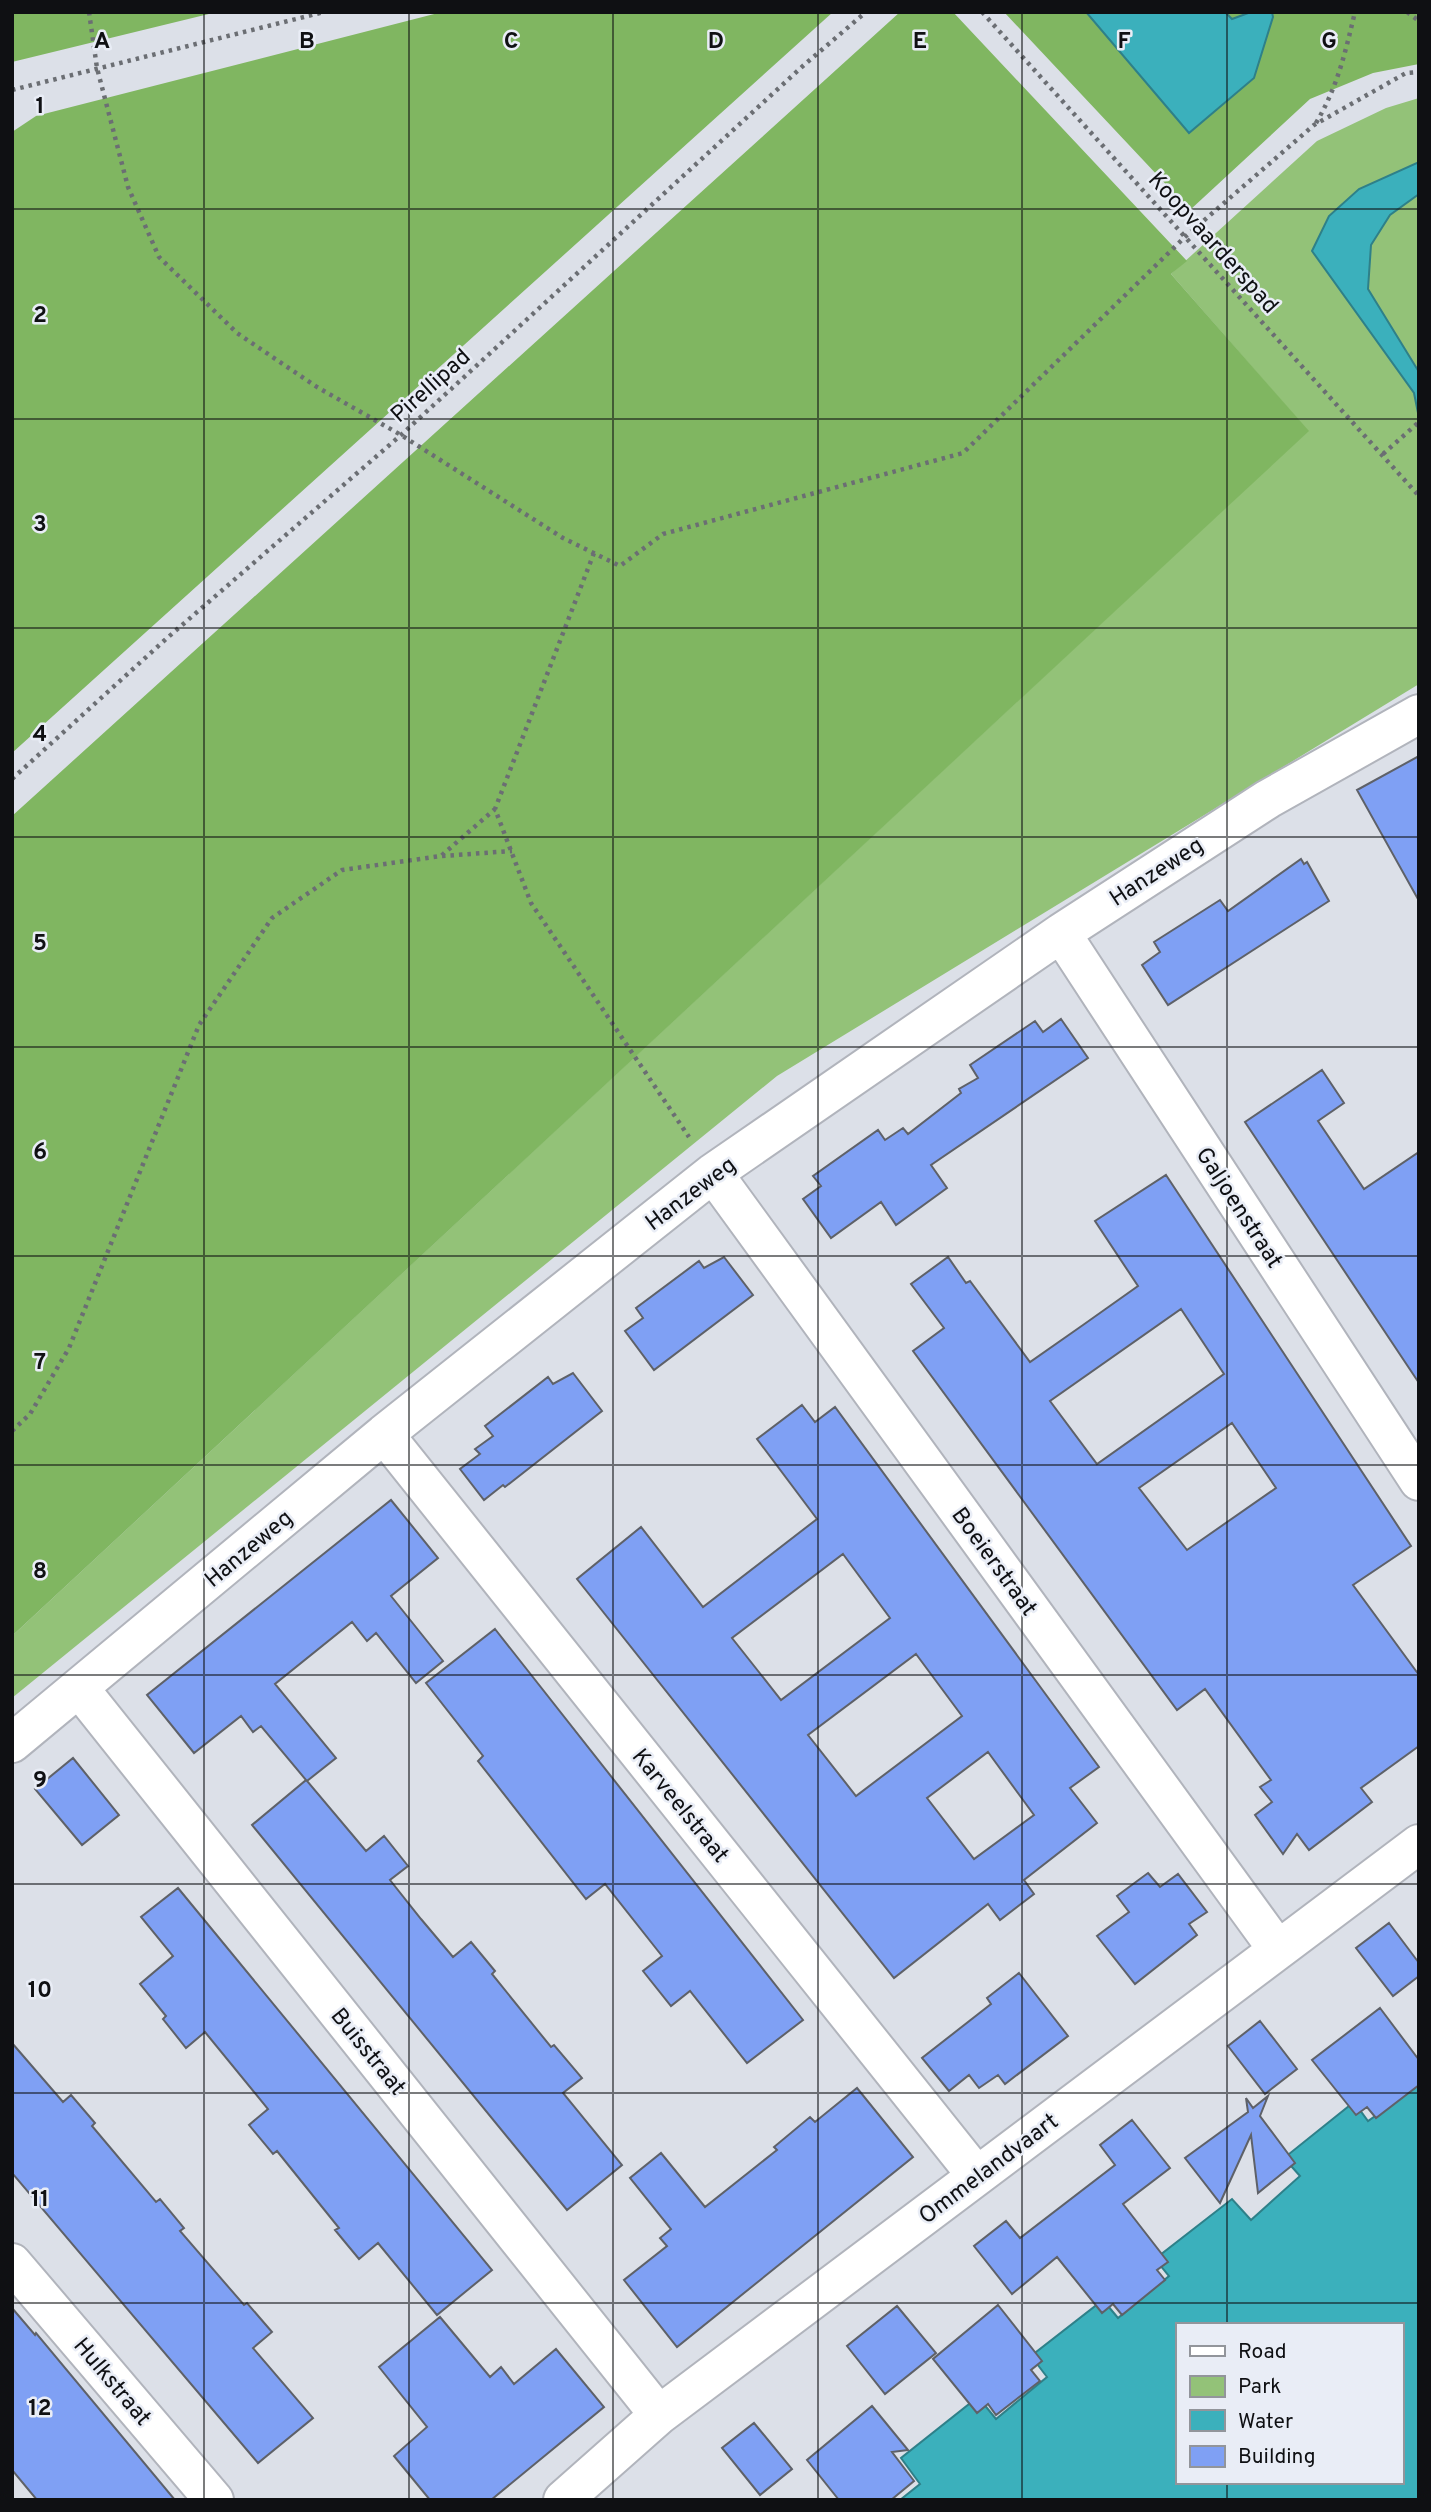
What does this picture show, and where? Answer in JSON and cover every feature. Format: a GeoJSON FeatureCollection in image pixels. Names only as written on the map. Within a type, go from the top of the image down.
{"type":"FeatureCollection","features":[{"type":"Feature","properties":{"kind":"street","name":"Hanzeweg"},"geometry":{"type":"LineString","coordinates":[[12,1743],[384,1434],[713,1173],[1061,933],[1268,799],[1419,714]]}},
{"type":"Feature","properties":{"kind":"street","name":"Galjoenstraat"},"geometry":{"type":"LineString","coordinates":[[1061,933],[1419,1480]]}},
{"type":"Feature","properties":{"kind":"street","name":"Boeierstraat"},"geometry":{"type":"LineString","coordinates":[[713,1173],[1278,1950]]}},
{"type":"Feature","properties":{"kind":"street","name":"Karveelstraat"},"geometry":{"type":"LineString","coordinates":[[384,1434],[977,2176]]}},
{"type":"Feature","properties":{"kind":"street","name":"Buisstraat"},"geometry":{"type":"LineString","coordinates":[[79,1688],[659,2415]]}},
{"type":"Feature","properties":{"kind":"street","name":"Ommelandvaart"},"geometry":{"type":"LineString","coordinates":[[563,2500],[659,2415],[1419,1844]]}},
{"type":"Feature","properties":{"kind":"street","name":"Hulkstraat"},"geometry":{"type":"LineString","coordinates":[[12,2263],[214,2500]]}},
{"type":"Feature","properties":{"kind":"path"},"geometry":{"type":"LineString","coordinates":[[89,12],[97,68],[128,187],[159,257],[237,333],[317,387],[401,435],[562,538],[620,566],[663,534],[963,453],[1186,236],[1314,125],[1405,74],[1419,72]]}},
{"type":"Feature","properties":{"kind":"path"},"geometry":{"type":"LineString","coordinates":[[12,90],[324,12]]}},
{"type":"Feature","properties":{"kind":"path","name":"Pirellipad"},"geometry":{"type":"LineString","coordinates":[[12,779],[166,639],[401,435],[804,65],[866,12]]}},
{"type":"Feature","properties":{"kind":"path","name":"Koopvaarderspad"},"geometry":{"type":"LineString","coordinates":[[982,12],[1419,496]]}},
{"type":"Feature","properties":{"kind":"path"},"geometry":{"type":"LineString","coordinates":[[1314,125],[1331,98],[1340,75],[1355,12]]}},
{"type":"Feature","properties":{"kind":"path"},"geometry":{"type":"LineString","coordinates":[[1407,12],[1419,21]]}},
{"type":"Feature","properties":{"kind":"path"},"geometry":{"type":"LineString","coordinates":[[1382,454],[1419,422]]}},
{"type":"Feature","properties":{"kind":"path"},"geometry":{"type":"LineString","coordinates":[[441,856],[495,809],[594,553]]}},
{"type":"Feature","properties":{"kind":"path"},"geometry":{"type":"LineString","coordinates":[[495,809],[531,903],[713,1173]]}},
{"type":"Feature","properties":{"kind":"path"},"geometry":{"type":"LineString","coordinates":[[12,1431],[30,1414],[69,1348],[199,1025],[272,918],[342,870],[441,856],[512,852]]}},
{"type":"Feature","properties":{"kind":"green space"},"geometry":{"type":"Polygon","coordinates":[[[12,12],[217,12],[12,62],[12,12]]]}},
{"type":"Feature","properties":{"kind":"green space"},"geometry":{"type":"Polygon","coordinates":[[[442,12],[833,12],[12,753],[12,132],[36,116],[442,12]]]}},
{"type":"Feature","properties":{"kind":"green space"},"geometry":{"type":"Polygon","coordinates":[[[900,12],[953,12],[1187,261],[1171,274],[1309,431],[12,1636],[12,816],[900,12]]]}},
{"type":"Feature","properties":{"kind":"green space"},"geometry":{"type":"Polygon","coordinates":[[[1004,12],[1419,12],[1419,64],[1373,73],[1310,99],[1190,210],[1004,12]]]}},
{"type":"Feature","properties":{"kind":"green space"},"geometry":{"type":"Polygon","coordinates":[[[1419,98],[1419,684],[777,1076],[12,1698],[12,1636],[1308,431],[1171,274],[1317,141],[1386,108],[1419,98]]]}},
{"type":"Feature","properties":{"kind":"water"},"geometry":{"type":"Polygon","coordinates":[[[1086,12],[1225,12],[1232,19],[1251,12],[1272,12],[1273,17],[1254,78],[1189,133],[1086,12]]]}},
{"type":"Feature","properties":{"kind":"water"},"geometry":{"type":"Polygon","coordinates":[[[1419,162],[1419,194],[1390,215],[1371,245],[1368,289],[1419,372],[1418,413],[1414,393],[1312,251],[1329,216],[1359,189],[1419,162]]]}},
{"type":"Feature","properties":{"kind":"water"},"geometry":{"type":"Polygon","coordinates":[[[1419,2085],[1419,2500],[900,2500],[920,2484],[901,2458],[978,2397],[996,2419],[1047,2377],[1031,2356],[1103,2300],[1118,2318],[1169,2276],[1155,2259],[1232,2199],[1251,2220],[1300,2176],[1284,2158],[1354,2102],[1368,2121],[1419,2085]]]}},
{"type":"Feature","properties":{"kind":"building"},"geometry":{"type":"Polygon","coordinates":[[[1419,756],[1419,901],[1357,790],[1419,756]]]}},
{"type":"Feature","properties":{"kind":"building"},"geometry":{"type":"Polygon","coordinates":[[[1301,859],[1304,864],[1307,862],[1329,901],[1168,1005],[1142,965],[1160,952],[1154,942],[1220,900],[1228,911],[1301,859]]]}},
{"type":"Feature","properties":{"kind":"building"},"geometry":{"type":"Polygon","coordinates":[[[1061,1019],[1088,1058],[931,1165],[947,1188],[896,1225],[881,1202],[831,1238],[803,1199],[821,1186],[813,1176],[878,1130],[885,1140],[903,1128],[908,1134],[961,1093],[959,1089],[978,1078],[970,1065],[1035,1021],[1043,1032],[1061,1019]]]}},
{"type":"Feature","properties":{"kind":"building"},"geometry":{"type":"Polygon","coordinates":[[[1322,1070],[1344,1103],[1318,1121],[1364,1189],[1419,1152],[1419,1383],[1245,1122],[1322,1070]]]}},
{"type":"Feature","properties":{"kind":"building"},"geometry":{"type":"Polygon","coordinates":[[[1166,1175],[1411,1546],[1353,1585],[1419,1675],[1419,1746],[1361,1788],[1372,1802],[1309,1850],[1297,1834],[1283,1854],[1255,1815],[1272,1802],[1260,1787],[1271,1780],[1205,1689],[1177,1710],[913,1351],[944,1328],[911,1284],[948,1257],[966,1283],[970,1281],[1030,1362],[1138,1286],[1095,1221],[1166,1175]],[[1181,1309],[1050,1401],[1097,1464],[1224,1374],[1181,1309]],[[1232,1423],[1139,1488],[1187,1550],[1276,1488],[1232,1423]]]}},
{"type":"Feature","properties":{"kind":"building"},"geometry":{"type":"Polygon","coordinates":[[[724,1257],[753,1295],[654,1370],[625,1331],[643,1318],[636,1308],[699,1261],[704,1268],[724,1257]]]}},
{"type":"Feature","properties":{"kind":"building"},"geometry":{"type":"Polygon","coordinates":[[[573,1373],[602,1411],[505,1487],[503,1485],[484,1500],[460,1469],[480,1454],[475,1449],[493,1436],[485,1426],[548,1377],[553,1384],[573,1373]]]}},
{"type":"Feature","properties":{"kind":"building"},"geometry":{"type":"Polygon","coordinates":[[[802,1405],[815,1422],[835,1407],[1099,1767],[1070,1788],[1097,1823],[1024,1880],[1034,1894],[1000,1920],[988,1904],[894,1978],[577,1579],[641,1527],[703,1607],[817,1519],[757,1439],[802,1405]],[[843,1554],[732,1638],[781,1700],[890,1618],[843,1554]],[[916,1654],[808,1735],[856,1796],[962,1716],[916,1654]],[[988,1752],[927,1798],[974,1859],[1034,1815],[988,1752]]]}},
{"type":"Feature","properties":{"kind":"building"},"geometry":{"type":"Polygon","coordinates":[[[391,1500],[438,1558],[391,1596],[443,1661],[416,1683],[376,1633],[367,1641],[352,1622],[275,1684],[336,1758],[307,1781],[366,1851],[384,1836],[408,1866],[390,1880],[421,1919],[453,1957],[471,1942],[495,1971],[492,1974],[551,2047],[554,2045],[582,2078],[563,2093],[622,2165],[567,2210],[252,1825],[306,1780],[261,1726],[253,1732],[241,1716],[194,1753],[147,1695],[391,1500]]]}},
{"type":"Feature","properties":{"kind":"building"},"geometry":{"type":"Polygon","coordinates":[[[495,1629],[803,2020],[747,2063],[690,1991],[671,2006],[643,1971],[662,1956],[605,1884],[586,1899],[478,1761],[483,1756],[426,1683],[495,1629]]]}},
{"type":"Feature","properties":{"kind":"building"},"geometry":{"type":"Polygon","coordinates":[[[73,1758],[119,1815],[82,1845],[35,1789],[73,1758]]]}},
{"type":"Feature","properties":{"kind":"building"},"geometry":{"type":"Polygon","coordinates":[[[1148,1873],[1160,1887],[1178,1874],[1207,1912],[1189,1924],[1197,1935],[1135,1984],[1097,1936],[1129,1912],[1117,1896],[1148,1873]]]}},
{"type":"Feature","properties":{"kind":"building"},"geometry":{"type":"Polygon","coordinates":[[[178,1888],[492,2270],[437,2315],[378,2243],[359,2259],[335,2230],[339,2228],[277,2151],[273,2154],[249,2125],[268,2109],[205,2032],[186,2048],[163,2019],[166,2016],[140,1984],[173,1956],[141,1917],[178,1888]]]}},
{"type":"Feature","properties":{"kind":"building"},"geometry":{"type":"Polygon","coordinates":[[[1389,1923],[1419,1963],[1419,1976],[1393,1996],[1356,1948],[1389,1923]]]}},
{"type":"Feature","properties":{"kind":"building"},"geometry":{"type":"Polygon","coordinates":[[[1019,1973],[1068,2036],[1005,2084],[998,2075],[979,2088],[969,2075],[949,2091],[922,2058],[991,2004],[987,1998],[1019,1973]]]}},
{"type":"Feature","properties":{"kind":"building"},"geometry":{"type":"Polygon","coordinates":[[[1380,2008],[1419,2060],[1419,2085],[1376,2118],[1367,2107],[1356,2115],[1312,2060],[1380,2008]]]}},
{"type":"Feature","properties":{"kind":"building"},"geometry":{"type":"Polygon","coordinates":[[[1260,2021],[1297,2069],[1265,2094],[1228,2046],[1260,2021]]]}},
{"type":"Feature","properties":{"kind":"building"},"geometry":{"type":"Polygon","coordinates":[[[12,2043],[63,2102],[71,2095],[95,2123],[92,2126],[156,2202],[160,2199],[184,2228],[180,2231],[244,2305],[247,2303],[272,2332],[253,2348],[313,2418],[258,2463],[12,2173],[12,2043]]]}},
{"type":"Feature","properties":{"kind":"building"},"geometry":{"type":"Polygon","coordinates":[[[857,2088],[913,2157],[677,2347],[624,2280],[667,2246],[660,2238],[671,2229],[630,2178],[661,2153],[705,2207],[777,2150],[774,2147],[810,2117],[815,2122],[857,2088]]]}},
{"type":"Feature","properties":{"kind":"building"},"geometry":{"type":"Polygon","coordinates":[[[1268,2096],[1260,2116],[1295,2163],[1258,2193],[1251,2135],[1220,2203],[1185,2158],[1248,2112],[1246,2098],[1253,2108],[1268,2096]]]}},
{"type":"Feature","properties":{"kind":"building"},"geometry":{"type":"Polygon","coordinates":[[[1132,2120],[1170,2168],[1123,2204],[1168,2262],[1157,2270],[1165,2280],[1122,2315],[1113,2304],[1102,2313],[1057,2257],[1012,2294],[974,2246],[1006,2221],[1020,2238],[1115,2165],[1100,2145],[1132,2120]]]}},
{"type":"Feature","properties":{"kind":"building"},"geometry":{"type":"Polygon","coordinates":[[[998,2305],[1042,2361],[1031,2370],[1040,2381],[996,2415],[988,2404],[977,2413],[933,2359],[998,2305]]]}},
{"type":"Feature","properties":{"kind":"building"},"geometry":{"type":"Polygon","coordinates":[[[897,2306],[936,2353],[885,2394],[847,2346],[897,2306]]]}},
{"type":"Feature","properties":{"kind":"building"},"geometry":{"type":"Polygon","coordinates":[[[12,2308],[35,2335],[36,2333],[175,2500],[37,2500],[12,2470],[12,2308]]]}},
{"type":"Feature","properties":{"kind":"building"},"geometry":{"type":"Polygon","coordinates":[[[440,2317],[490,2377],[501,2367],[514,2384],[556,2349],[604,2407],[491,2500],[430,2500],[394,2456],[427,2427],[379,2367],[440,2317]]]}},
{"type":"Feature","properties":{"kind":"building"},"geometry":{"type":"Polygon","coordinates":[[[872,2406],[908,2450],[892,2452],[914,2481],[891,2500],[839,2500],[807,2460],[872,2406]]]}},
{"type":"Feature","properties":{"kind":"building"},"geometry":{"type":"Polygon","coordinates":[[[754,2423],[792,2469],[760,2495],[722,2448],[754,2423]]]}}]}
